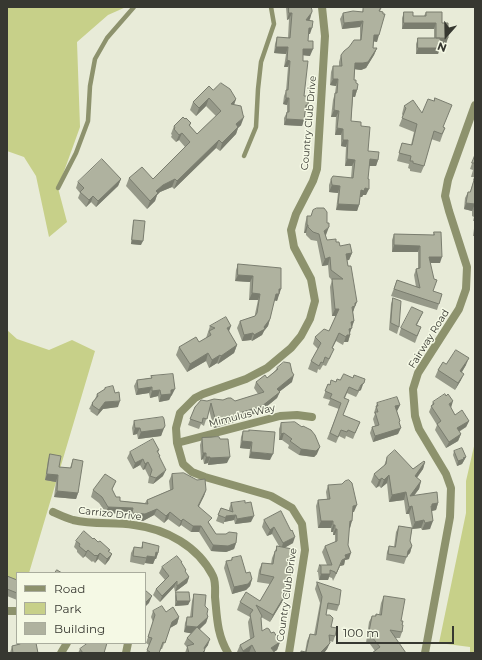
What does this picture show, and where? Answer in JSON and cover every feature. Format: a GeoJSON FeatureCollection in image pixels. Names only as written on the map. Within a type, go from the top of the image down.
{"type":"FeatureCollection","features":[{"type":"Feature","properties":{"kind":"street","name":"Country Club Drive"},"geometry":{"type":"LineString","coordinates":[[289,653],[305,550],[302,524],[292,508],[271,496],[205,478],[192,472],[183,464],[177,443],[176,428],[180,413],[195,398],[246,379],[268,368],[291,348],[301,336],[310,319],[315,302],[311,279],[294,247],[291,230],[296,214],[313,181],[317,169],[325,36],[322,7]]}},
{"type":"Feature","properties":{"kind":"street","name":"Fairway Road"},"geometry":{"type":"LineString","coordinates":[[425,653],[450,517],[451,488],[446,474],[419,429],[415,416],[413,389],[418,373],[459,309],[466,289],[467,266],[449,211],[446,196],[448,180],[475,105]]}},
{"type":"Feature","properties":{"kind":"street","name":"Mimulus Way"},"geometry":{"type":"LineString","coordinates":[[177,443],[280,416],[297,415],[312,417]]}},
{"type":"Feature","properties":{"kind":"street","name":"Carrizo Drive"},"geometry":{"type":"LineString","coordinates":[[53,512],[71,520],[134,525],[161,531],[184,543],[199,557],[210,571],[214,579],[218,629],[222,643],[228,653]]}},
{"type":"Feature","properties":{"kind":"street"},"geometry":{"type":"LineString","coordinates":[[61,653],[66,644]]}},
{"type":"Feature","properties":{"kind":"lane"},"geometry":{"type":"LineString","coordinates":[[58,188],[76,153],[88,121],[90,86],[95,59],[107,38],[134,7]]}},
{"type":"Feature","properties":{"kind":"lane"},"geometry":{"type":"LineString","coordinates":[[244,156],[256,127],[261,62],[274,24],[271,7]]}},
{"type":"Feature","properties":{"kind":"green space"},"geometry":{"type":"Polygon","coordinates":[[[7,7],[126,7],[108,15],[77,42],[80,127],[58,188],[67,222],[49,237],[36,176],[24,157],[7,151],[7,7]]]}},
{"type":"Feature","properties":{"kind":"green space"},"geometry":{"type":"Polygon","coordinates":[[[7,330],[17,339],[49,350],[72,340],[95,351],[29,572],[16,572],[16,585],[7,582],[7,330]]]}},
{"type":"Feature","properties":{"kind":"green space"},"geometry":{"type":"Polygon","coordinates":[[[475,442],[475,653],[470,653],[470,647],[439,643],[466,513],[466,481],[475,442]]]}},
{"type":"Feature","properties":{"kind":"building"},"geometry":{"type":"Polygon","coordinates":[[[289,7],[311,7],[312,10],[306,20],[313,21],[312,28],[309,28],[308,41],[313,41],[313,49],[303,49],[303,61],[308,61],[304,96],[309,96],[304,120],[286,119],[287,112],[289,112],[289,98],[286,98],[286,90],[288,90],[290,61],[287,60],[288,47],[276,47],[277,37],[290,38],[292,13],[289,13],[289,7]]]}},
{"type":"Feature","properties":{"kind":"building"},"geometry":{"type":"Polygon","coordinates":[[[364,7],[381,7],[379,11],[385,14],[379,35],[374,35],[373,48],[377,48],[368,62],[355,63],[354,80],[356,80],[356,83],[358,84],[357,90],[353,90],[351,121],[361,122],[361,126],[370,127],[368,151],[379,152],[378,160],[370,159],[368,179],[369,189],[365,188],[364,191],[361,190],[359,205],[338,204],[340,186],[332,185],[331,179],[333,176],[353,178],[355,160],[347,159],[348,140],[343,140],[343,129],[337,128],[339,111],[334,110],[338,79],[333,79],[333,66],[342,66],[341,55],[354,40],[361,40],[363,21],[344,23],[343,13],[353,11],[363,12],[364,7]]]}},
{"type":"Feature","properties":{"kind":"building"},"geometry":{"type":"Polygon","coordinates":[[[404,12],[413,12],[413,16],[426,16],[426,12],[442,12],[442,23],[448,23],[448,38],[436,38],[436,23],[404,23],[404,12]]]}},
{"type":"Feature","properties":{"kind":"building"},"geometry":{"type":"Polygon","coordinates":[[[418,38],[440,38],[440,48],[418,48],[418,38]]]}},
{"type":"Feature","properties":{"kind":"building"},"geometry":{"type":"Polygon","coordinates":[[[221,83],[230,89],[236,99],[231,104],[241,106],[244,117],[236,124],[238,127],[222,143],[219,140],[177,181],[175,179],[163,185],[156,191],[158,193],[150,201],[129,178],[142,167],[153,179],[190,142],[182,133],[179,135],[174,129],[174,126],[183,117],[191,123],[189,125],[197,134],[221,111],[209,98],[199,108],[193,102],[209,86],[213,90],[221,83]]]}},
{"type":"Feature","properties":{"kind":"building"},"geometry":{"type":"Polygon","coordinates":[[[435,98],[452,105],[443,127],[445,128],[442,134],[434,131],[424,166],[410,161],[411,156],[399,153],[402,143],[412,145],[417,124],[402,118],[406,108],[404,106],[413,100],[422,113],[428,99],[434,101],[435,98]]]}},
{"type":"Feature","properties":{"kind":"building"},"geometry":{"type":"Polygon","coordinates":[[[475,155],[475,163],[472,163],[475,155]]]}},
{"type":"Feature","properties":{"kind":"building"},"geometry":{"type":"Polygon","coordinates":[[[102,159],[121,179],[98,201],[93,196],[89,200],[80,192],[84,188],[78,182],[102,159]]]}},
{"type":"Feature","properties":{"kind":"building"},"geometry":{"type":"Polygon","coordinates":[[[475,177],[475,204],[466,203],[468,192],[470,192],[475,177]]]}},
{"type":"Feature","properties":{"kind":"building"},"geometry":{"type":"Polygon","coordinates":[[[317,208],[324,208],[327,212],[327,223],[329,223],[329,227],[324,231],[327,240],[336,239],[336,242],[339,242],[340,246],[350,244],[352,253],[346,254],[348,266],[351,266],[357,302],[355,303],[355,306],[352,307],[354,321],[351,322],[352,328],[349,329],[350,335],[347,335],[346,337],[339,333],[329,359],[325,357],[323,363],[321,362],[319,366],[311,361],[321,343],[315,337],[324,329],[329,331],[339,309],[335,309],[332,279],[343,279],[331,270],[330,257],[325,259],[319,234],[313,232],[307,225],[307,216],[311,216],[313,210],[317,208]]]}},
{"type":"Feature","properties":{"kind":"building"},"geometry":{"type":"Polygon","coordinates":[[[134,220],[145,221],[143,241],[132,240],[134,220]]]}},
{"type":"Feature","properties":{"kind":"building"},"geometry":{"type":"Polygon","coordinates":[[[434,232],[441,232],[442,257],[429,257],[434,279],[437,280],[433,291],[442,294],[439,304],[394,289],[397,280],[420,288],[416,269],[420,268],[420,246],[394,245],[394,234],[434,235],[434,232]]]}},
{"type":"Feature","properties":{"kind":"building"},"geometry":{"type":"Polygon","coordinates":[[[238,264],[281,268],[281,289],[279,289],[279,294],[276,294],[270,319],[264,327],[265,329],[254,335],[253,333],[244,335],[240,321],[255,316],[257,313],[260,294],[252,293],[253,276],[238,275],[238,264]]]}},
{"type":"Feature","properties":{"kind":"building"},"geometry":{"type":"Polygon","coordinates":[[[393,298],[401,301],[399,327],[391,323],[393,298]]]}},
{"type":"Feature","properties":{"kind":"building"},"geometry":{"type":"Polygon","coordinates":[[[412,307],[423,312],[416,325],[421,327],[417,336],[401,328],[412,307]]]}},
{"type":"Feature","properties":{"kind":"building"},"geometry":{"type":"Polygon","coordinates":[[[226,317],[231,326],[227,328],[237,345],[221,356],[220,355],[212,360],[208,353],[190,364],[179,347],[196,337],[199,342],[211,335],[209,331],[215,328],[210,326],[226,317]]]}},
{"type":"Feature","properties":{"kind":"building"},"geometry":{"type":"Polygon","coordinates":[[[456,350],[469,358],[460,371],[464,374],[458,383],[438,370],[443,362],[446,364],[456,350]]]}},
{"type":"Feature","properties":{"kind":"building"},"geometry":{"type":"Polygon","coordinates":[[[284,362],[290,363],[294,375],[277,389],[280,392],[262,406],[216,422],[211,403],[207,419],[203,418],[202,423],[190,419],[195,407],[201,400],[223,400],[231,398],[235,401],[264,392],[256,382],[265,375],[267,378],[284,362]]]}},
{"type":"Feature","properties":{"kind":"building"},"geometry":{"type":"Polygon","coordinates":[[[173,374],[175,389],[171,390],[171,394],[161,395],[160,390],[152,391],[152,387],[138,389],[137,380],[152,378],[151,376],[173,374]]]}},
{"type":"Feature","properties":{"kind":"building"},"geometry":{"type":"Polygon","coordinates":[[[344,374],[353,378],[354,375],[365,379],[358,391],[349,387],[344,398],[349,400],[343,415],[360,422],[355,433],[348,430],[347,432],[341,430],[338,437],[330,433],[341,403],[330,398],[332,394],[325,391],[328,384],[330,385],[331,380],[336,382],[337,379],[340,380],[344,374]]]}},
{"type":"Feature","properties":{"kind":"building"},"geometry":{"type":"Polygon","coordinates":[[[113,386],[115,393],[119,392],[120,401],[105,402],[99,410],[92,405],[98,396],[97,394],[105,388],[113,386]]]}},
{"type":"Feature","properties":{"kind":"building"},"geometry":{"type":"Polygon","coordinates":[[[445,394],[446,396],[448,394],[453,401],[449,404],[455,415],[462,410],[469,421],[457,428],[461,434],[449,442],[437,424],[441,421],[431,406],[434,404],[433,402],[445,394]]]}},
{"type":"Feature","properties":{"kind":"building"},"geometry":{"type":"Polygon","coordinates":[[[397,397],[400,405],[395,406],[401,428],[375,436],[372,427],[379,425],[375,412],[378,412],[376,406],[378,406],[377,403],[397,397]]]}},
{"type":"Feature","properties":{"kind":"building"},"geometry":{"type":"Polygon","coordinates":[[[163,417],[165,426],[163,429],[141,432],[140,428],[135,428],[134,421],[163,417]]]}},
{"type":"Feature","properties":{"kind":"building"},"geometry":{"type":"Polygon","coordinates":[[[295,422],[302,427],[303,426],[311,430],[315,435],[320,447],[316,451],[301,449],[290,441],[292,439],[284,433],[281,434],[281,423],[295,422]]]}},
{"type":"Feature","properties":{"kind":"building"},"geometry":{"type":"Polygon","coordinates":[[[243,431],[275,432],[273,454],[251,452],[252,442],[242,441],[243,431]]]}},
{"type":"Feature","properties":{"kind":"building"},"geometry":{"type":"Polygon","coordinates":[[[219,437],[220,439],[228,439],[230,457],[206,457],[206,453],[203,453],[202,438],[219,437]]]}},
{"type":"Feature","properties":{"kind":"building"},"geometry":{"type":"Polygon","coordinates":[[[153,439],[159,450],[157,451],[166,470],[156,478],[150,476],[152,470],[148,462],[145,464],[143,459],[135,463],[130,452],[153,439]]]}},
{"type":"Feature","properties":{"kind":"building"},"geometry":{"type":"Polygon","coordinates":[[[462,448],[466,457],[458,461],[454,451],[462,448]]]}},
{"type":"Feature","properties":{"kind":"building"},"geometry":{"type":"Polygon","coordinates":[[[395,450],[413,469],[424,461],[425,462],[415,476],[421,481],[410,496],[437,492],[438,503],[432,504],[431,506],[433,521],[425,523],[424,520],[415,522],[412,506],[409,507],[406,492],[392,495],[389,475],[384,480],[382,478],[379,480],[374,474],[386,464],[387,457],[395,450]]]}},
{"type":"Feature","properties":{"kind":"building"},"geometry":{"type":"Polygon","coordinates":[[[50,454],[61,456],[59,467],[71,468],[73,459],[83,461],[78,493],[57,491],[58,475],[47,474],[50,454]]]}},
{"type":"Feature","properties":{"kind":"building"},"geometry":{"type":"Polygon","coordinates":[[[184,473],[197,480],[205,479],[206,490],[198,506],[212,518],[208,522],[216,534],[226,534],[229,532],[237,533],[236,543],[228,546],[213,545],[201,526],[193,526],[183,519],[181,521],[170,512],[166,516],[157,509],[145,514],[132,513],[133,508],[108,507],[102,497],[93,490],[105,474],[116,481],[112,489],[116,497],[120,497],[120,501],[148,504],[147,500],[173,489],[172,474],[184,473]]]}},
{"type":"Feature","properties":{"kind":"building"},"geometry":{"type":"Polygon","coordinates":[[[349,480],[352,483],[357,505],[353,506],[352,521],[350,521],[348,545],[351,553],[345,555],[346,558],[342,560],[336,574],[330,570],[330,574],[321,574],[321,566],[319,565],[332,565],[325,546],[337,541],[337,529],[335,529],[335,525],[333,525],[333,521],[321,521],[318,500],[330,499],[328,485],[342,484],[349,480]]]}},
{"type":"Feature","properties":{"kind":"building"},"geometry":{"type":"Polygon","coordinates":[[[245,501],[245,503],[251,502],[254,516],[237,519],[236,515],[226,516],[226,518],[218,515],[221,508],[233,512],[231,503],[245,501]]]}},
{"type":"Feature","properties":{"kind":"building"},"geometry":{"type":"Polygon","coordinates":[[[281,511],[295,537],[283,543],[274,527],[270,530],[264,520],[281,511]]]}},
{"type":"Feature","properties":{"kind":"building"},"geometry":{"type":"Polygon","coordinates":[[[399,526],[412,528],[410,541],[412,546],[408,551],[407,557],[388,554],[389,546],[395,547],[399,526]]]}},
{"type":"Feature","properties":{"kind":"building"},"geometry":{"type":"Polygon","coordinates":[[[84,531],[93,539],[94,538],[98,542],[100,541],[110,550],[108,551],[112,554],[107,559],[100,553],[95,556],[88,550],[86,552],[79,546],[80,544],[76,541],[84,531]]]}},
{"type":"Feature","properties":{"kind":"building"},"geometry":{"type":"Polygon","coordinates":[[[143,542],[159,546],[158,553],[156,552],[155,557],[147,556],[147,558],[133,556],[134,547],[142,548],[143,542]]]}},
{"type":"Feature","properties":{"kind":"building"},"geometry":{"type":"Polygon","coordinates":[[[277,546],[292,549],[290,563],[293,564],[285,588],[288,590],[273,615],[256,605],[262,616],[262,631],[267,628],[271,633],[274,632],[280,642],[271,648],[275,653],[256,653],[252,645],[243,651],[240,645],[254,637],[250,614],[253,610],[240,602],[246,592],[260,601],[274,577],[260,574],[262,563],[273,564],[277,546]]]}},
{"type":"Feature","properties":{"kind":"building"},"geometry":{"type":"Polygon","coordinates":[[[177,556],[182,562],[189,577],[177,586],[177,581],[162,596],[156,589],[169,576],[162,567],[177,556]]]}},
{"type":"Feature","properties":{"kind":"building"},"geometry":{"type":"Polygon","coordinates":[[[241,556],[246,573],[250,572],[252,579],[248,584],[234,587],[226,561],[241,556]]]}},
{"type":"Feature","properties":{"kind":"building"},"geometry":{"type":"Polygon","coordinates":[[[7,576],[16,580],[16,593],[7,589],[7,576]]]}},
{"type":"Feature","properties":{"kind":"building"},"geometry":{"type":"Polygon","coordinates":[[[317,582],[341,590],[339,605],[328,603],[326,615],[330,615],[333,618],[331,627],[337,628],[335,636],[329,635],[330,643],[320,653],[301,653],[301,651],[306,652],[310,634],[316,635],[322,597],[317,582]]]}},
{"type":"Feature","properties":{"kind":"building"},"geometry":{"type":"Polygon","coordinates":[[[146,591],[152,596],[146,602],[146,591]]]}},
{"type":"Feature","properties":{"kind":"building"},"geometry":{"type":"Polygon","coordinates":[[[176,592],[189,592],[190,601],[177,601],[176,592]]]}},
{"type":"Feature","properties":{"kind":"building"},"geometry":{"type":"Polygon","coordinates":[[[194,594],[206,595],[205,606],[208,609],[208,617],[197,627],[186,626],[187,617],[192,617],[194,594]]]}},
{"type":"Feature","properties":{"kind":"building"},"geometry":{"type":"Polygon","coordinates":[[[384,596],[405,599],[401,621],[403,621],[402,632],[390,630],[406,653],[372,653],[380,647],[372,637],[368,637],[372,616],[376,616],[376,614],[381,615],[384,596]]]}},
{"type":"Feature","properties":{"kind":"building"},"geometry":{"type":"Polygon","coordinates":[[[162,606],[166,612],[173,607],[179,617],[172,622],[165,643],[163,642],[159,653],[149,653],[150,652],[147,650],[152,638],[148,637],[155,615],[153,611],[162,606]]]}},
{"type":"Feature","properties":{"kind":"building"},"geometry":{"type":"Polygon","coordinates":[[[197,627],[210,639],[202,653],[189,653],[187,646],[194,644],[187,638],[197,627]]]}},
{"type":"Feature","properties":{"kind":"building"},"geometry":{"type":"Polygon","coordinates":[[[20,644],[36,644],[38,653],[13,653],[12,646],[20,644]]]}},
{"type":"Feature","properties":{"kind":"building"},"geometry":{"type":"Polygon","coordinates":[[[87,644],[107,644],[104,653],[83,653],[80,649],[87,644]]]}}]}
